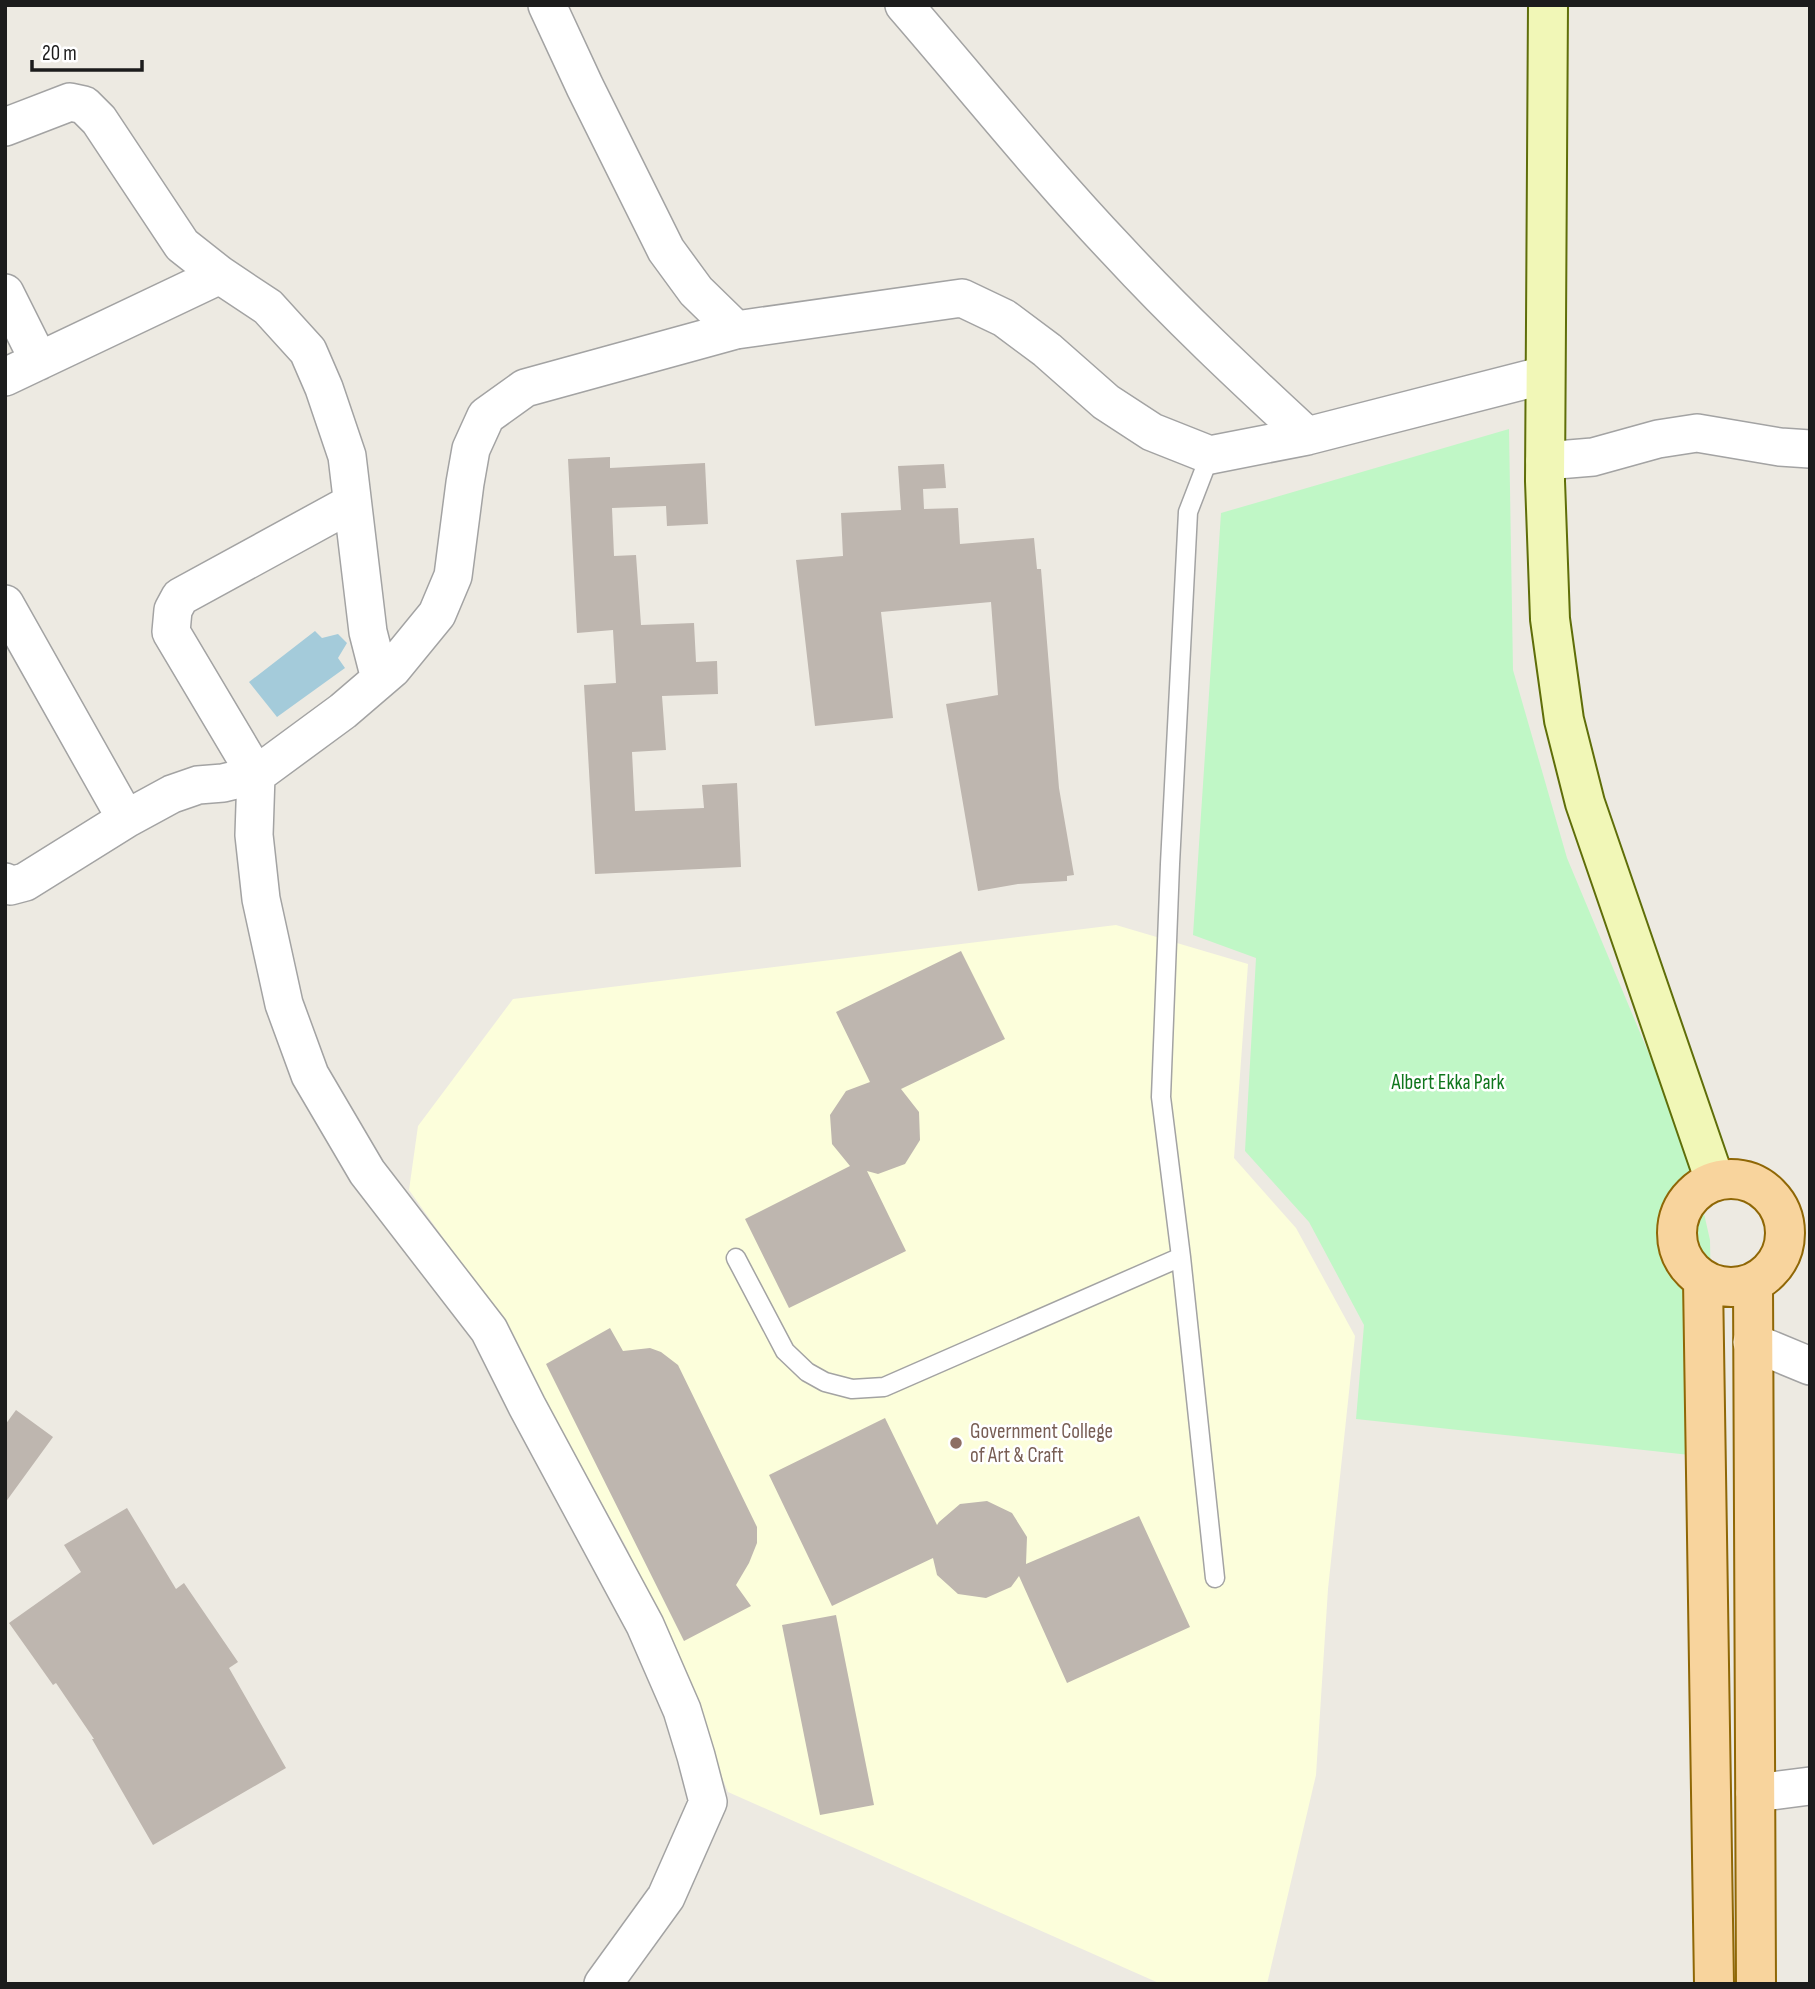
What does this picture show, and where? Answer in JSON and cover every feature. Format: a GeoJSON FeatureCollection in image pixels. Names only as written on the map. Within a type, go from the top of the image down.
{"type":"FeatureCollection","features":[{"type":"Feature","properties":{"kind":"main road"},"geometry":{"type":"LineString","coordinates":[[1715,1181],[1745,1181],[1795,1209],[1786,1227],[1785,1244],[1779,1261],[1768,1275],[1753,1284],[1736,1288],[1719,1287],[1703,1280],[1690,1269],[1681,1254],[1676,1236],[1679,1218],[1686,1202],[1699,1189],[1715,1181]]}},
{"type":"Feature","properties":{"kind":"main road"},"geometry":{"type":"LineString","coordinates":[[1703,1280],[1714,1984]]}},
{"type":"Feature","properties":{"kind":"main road"},"geometry":{"type":"LineString","coordinates":[[1753,1284],[1756,1984]]}},
{"type":"Feature","properties":{"kind":"street"},"geometry":{"type":"LineString","coordinates":[[547,5],[666,250],[696,290],[736,330]]}},
{"type":"Feature","properties":{"kind":"street"},"geometry":{"type":"LineString","coordinates":[[904,5],[1116,250],[1205,341],[1307,436]]}},
{"type":"Feature","properties":{"kind":"street"},"geometry":{"type":"LineString","coordinates":[[1548,5],[1545,461],[1550,619],[1563,720],[1586,803],[1715,1181]]}},
{"type":"Feature","properties":{"kind":"street"},"geometry":{"type":"LineString","coordinates":[[5,127],[71,102],[84,105],[99,120],[182,245],[220,275],[268,307],[309,351],[347,456],[368,632],[380,680]]}},
{"type":"Feature","properties":{"kind":"street"},"geometry":{"type":"LineString","coordinates":[[5,377],[220,275]]}},
{"type":"Feature","properties":{"kind":"street"},"geometry":{"type":"LineString","coordinates":[[5,293],[38,361]]}},
{"type":"Feature","properties":{"kind":"street"},"geometry":{"type":"LineString","coordinates":[[5,882],[10,886],[25,882],[126,819],[172,794],[198,785],[223,783],[256,775],[343,711],[392,669],[437,614],[453,576],[471,449],[486,416],[525,388],[736,330],[962,298],[1004,318],[1047,350],[1106,402],[1152,432],[1210,455],[1307,436],[1545,375]]}},
{"type":"Feature","properties":{"kind":"street"},"geometry":{"type":"LineString","coordinates":[[1545,461],[1593,457],[1658,439],[1697,433],[1780,447],[1810,449]]}},
{"type":"Feature","properties":{"kind":"street"},"geometry":{"type":"LineString","coordinates":[[352,503],[180,597],[173,610],[172,632],[256,775],[254,835],[261,899],[284,1004],[310,1075],[368,1172],[489,1330],[645,1625],[682,1710],[709,1802],[666,1897],[603,1984]]}},
{"type":"Feature","properties":{"kind":"street"},"geometry":{"type":"LineString","coordinates":[[5,604],[126,819]]}},
{"type":"Feature","properties":{"kind":"street"},"geometry":{"type":"LineString","coordinates":[[1752,1342],[1810,1367]]}},
{"type":"Feature","properties":{"kind":"street"},"geometry":{"type":"LineString","coordinates":[[1755,1793],[1810,1786]]}},
{"type":"Feature","properties":{"kind":"lane"},"geometry":{"type":"LineString","coordinates":[[1210,455],[1188,512],[1161,1097],[1215,1578]]}},
{"type":"Feature","properties":{"kind":"lane"},"geometry":{"type":"LineString","coordinates":[[736,1258],[785,1351],[807,1373],[825,1382],[852,1389],[884,1387],[1181,1257]]}},
{"type":"Feature","properties":{"kind":"shaded area","name":"Government College of Art & Craft"},"geometry":{"type":"Polygon","coordinates":[[[1116,925],[1248,964],[1234,1158],[1296,1228],[1355,1336],[1328,1589],[1316,1775],[1267,1984],[1161,1984],[728,1792],[628,1550],[494,1309],[409,1190],[418,1126],[513,999],[1116,925]]]}},
{"type":"Feature","properties":{"kind":"green space","name":"Albert Ekka Park"},"geometry":{"type":"Polygon","coordinates":[[[1509,429],[1513,670],[1567,858],[1654,1066],[1686,1134],[1710,1240],[1712,1351],[1699,1456],[1356,1419],[1364,1325],[1309,1222],[1245,1151],[1256,958],[1193,935],[1221,513],[1509,429]]]}},
{"type":"Feature","properties":{"kind":"water"},"geometry":{"type":"Polygon","coordinates":[[[315,631],[322,638],[338,634],[347,643],[338,658],[345,668],[277,717],[249,682],[315,631]]]}},
{"type":"Feature","properties":{"kind":"building"},"geometry":{"type":"Polygon","coordinates":[[[610,457],[610,468],[705,463],[708,524],[667,526],[666,506],[612,508],[614,556],[636,555],[641,625],[694,623],[696,662],[717,661],[718,694],[662,696],[666,750],[632,752],[635,811],[704,808],[702,785],[737,783],[741,867],[595,874],[584,685],[616,683],[613,630],[577,633],[568,459],[610,457]]]}},
{"type":"Feature","properties":{"kind":"building"},"geometry":{"type":"Polygon","coordinates":[[[944,464],[946,488],[923,489],[924,509],[958,508],[960,544],[1034,538],[1037,569],[1041,569],[1059,788],[1074,875],[1067,876],[1067,881],[1018,884],[978,891],[946,704],[998,695],[991,602],[881,612],[893,718],[815,726],[796,560],[843,556],[841,513],[901,510],[898,466],[944,464]]]}},
{"type":"Feature","properties":{"kind":"building"},"geometry":{"type":"Polygon","coordinates":[[[961,951],[1005,1039],[901,1089],[919,1112],[920,1140],[905,1164],[878,1174],[867,1171],[906,1251],[789,1308],[745,1219],[850,1166],[832,1144],[830,1115],[846,1091],[870,1082],[836,1012],[961,951]]]}},
{"type":"Feature","properties":{"kind":"building"},"geometry":{"type":"Polygon","coordinates":[[[610,1328],[623,1351],[650,1348],[661,1352],[678,1365],[757,1527],[757,1543],[736,1585],[751,1606],[684,1641],[546,1364],[610,1328]]]}},
{"type":"Feature","properties":{"kind":"building"},"geometry":{"type":"Polygon","coordinates":[[[16,1410],[53,1437],[5,1503],[5,1425],[16,1410]]]}},
{"type":"Feature","properties":{"kind":"building"},"geometry":{"type":"Polygon","coordinates":[[[885,1418],[937,1525],[960,1504],[987,1501],[1012,1513],[1027,1537],[1026,1564],[1139,1516],[1190,1627],[1067,1683],[1019,1576],[1011,1587],[986,1598],[958,1594],[937,1575],[933,1558],[832,1606],[769,1475],[885,1418]]]}},
{"type":"Feature","properties":{"kind":"building"},"geometry":{"type":"Polygon","coordinates":[[[127,1508],[176,1589],[184,1583],[238,1662],[229,1668],[286,1768],[153,1845],[94,1739],[56,1683],[53,1685],[9,1623],[81,1572],[64,1545],[127,1508]]]}},
{"type":"Feature","properties":{"kind":"building"},"geometry":{"type":"Polygon","coordinates":[[[836,1615],[874,1805],[820,1815],[782,1625],[836,1615]]]}},
{"type":"Feature","properties":{"kind":"place","name":"Government College of Art & Craft"},"geometry":{"type":"Point","coordinates":[956,1443]}}]}
